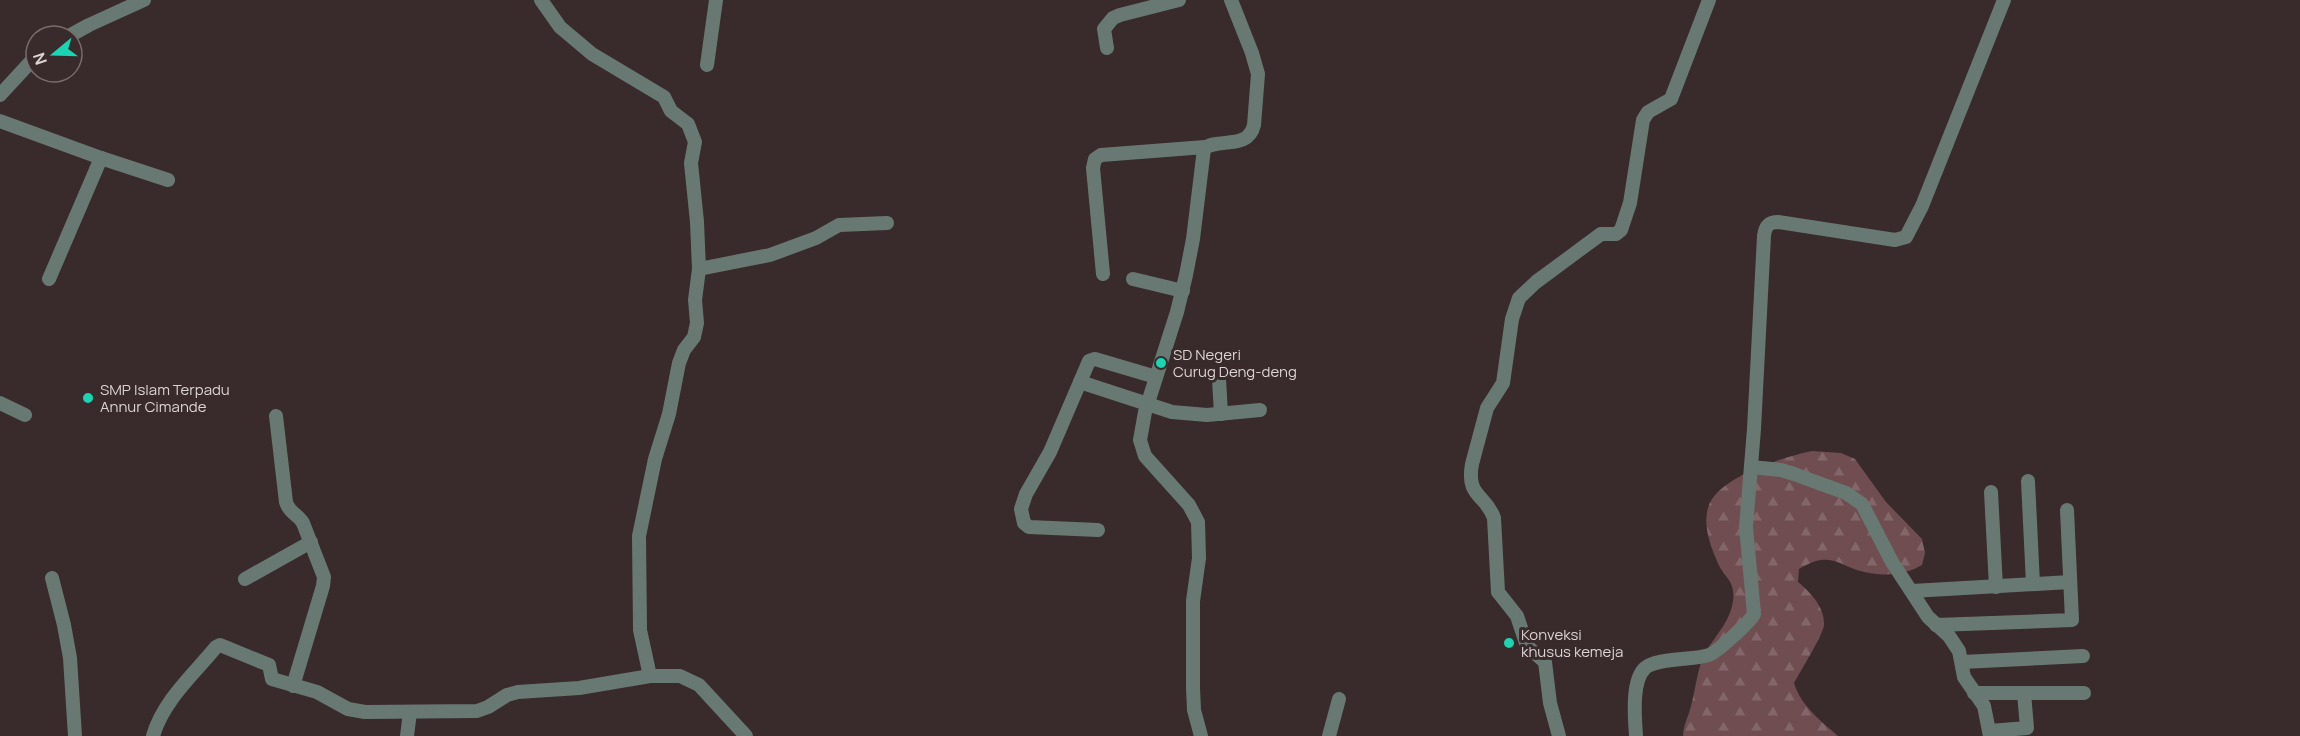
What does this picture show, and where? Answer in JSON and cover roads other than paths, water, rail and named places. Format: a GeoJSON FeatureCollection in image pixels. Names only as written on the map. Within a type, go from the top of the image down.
{"type":"FeatureCollection","features":[{"type":"Feature","properties":{"kind":"street"},"geometry":{"type":"LineString","coordinates":[[84,28],[144,0]]}},
{"type":"Feature","properties":{"kind":"street"},"geometry":{"type":"LineString","coordinates":[[541,0],[560,27],[592,54],[660,95],[671,111],[688,124],[695,142],[691,163],[699,269],[694,300],[697,323],[694,337],[684,350],[679,363],[639,536],[640,630],[650,676]]}},
{"type":"Feature","properties":{"kind":"street"},"geometry":{"type":"LineString","coordinates":[[707,65],[716,0]]}},
{"type":"Feature","properties":{"kind":"street"},"geometry":{"type":"LineString","coordinates":[[1107,48],[1104,29],[1113,18],[1179,0]]}},
{"type":"Feature","properties":{"kind":"street"},"geometry":{"type":"LineString","coordinates":[[1103,274],[1093,168],[1095,159],[1101,155],[1206,147],[1243,140],[1250,135],[1254,125],[1258,74],[1231,0]]}},
{"type":"Feature","properties":{"kind":"street"},"geometry":{"type":"LineString","coordinates":[[1559,736],[1550,703],[1545,662],[1527,646],[1517,616],[1498,592],[1494,518],[1491,510],[1473,491],[1470,473],[1487,408],[1503,383],[1509,330],[1519,298],[1529,287],[1601,234],[1616,234],[1622,230],[1630,203],[1643,120],[1648,112],[1671,99],[1709,0]]}},
{"type":"Feature","properties":{"kind":"street"},"geometry":{"type":"LineString","coordinates":[[1636,736],[1634,703],[1638,683],[1645,668],[1654,664],[1709,655],[1749,622],[1754,614],[1746,539],[1764,236],[1767,226],[1778,222],[1895,240],[1906,237],[1922,206],[2004,0]]}},
{"type":"Feature","properties":{"kind":"street"},"geometry":{"type":"LineString","coordinates":[[0,95],[24,70]]}},
{"type":"Feature","properties":{"kind":"street"},"geometry":{"type":"LineString","coordinates":[[0,121],[168,180]]}},
{"type":"Feature","properties":{"kind":"street"},"geometry":{"type":"LineString","coordinates":[[1201,736],[1194,710],[1192,688],[1193,601],[1200,558],[1200,530],[1197,518],[1189,505],[1153,467],[1143,452],[1140,434],[1183,291],[1206,147]]}},
{"type":"Feature","properties":{"kind":"street"},"geometry":{"type":"LineString","coordinates":[[49,279],[101,158]]}},
{"type":"Feature","properties":{"kind":"street"},"geometry":{"type":"LineString","coordinates":[[699,269],[770,255],[816,238],[839,225],[886,223]]}},
{"type":"Feature","properties":{"kind":"street"},"geometry":{"type":"LineString","coordinates":[[1133,279],[1183,291]]}},
{"type":"Feature","properties":{"kind":"street"},"geometry":{"type":"LineString","coordinates":[[1098,530],[1029,527],[1024,523],[1021,509],[1026,494],[1064,423],[1089,361],[1095,359],[1156,377]]}},
{"type":"Feature","properties":{"kind":"street"},"geometry":{"type":"LineString","coordinates":[[1220,379],[1221,414]]}},
{"type":"Feature","properties":{"kind":"street"},"geometry":{"type":"LineString","coordinates":[[1080,382],[1172,412],[1221,414],[1260,410]]}},
{"type":"Feature","properties":{"kind":"street"},"geometry":{"type":"LineString","coordinates":[[0,403],[25,415]]}},
{"type":"Feature","properties":{"kind":"street"},"geometry":{"type":"LineString","coordinates":[[276,416],[286,502],[290,512],[300,518],[324,577],[293,687]]}},
{"type":"Feature","properties":{"kind":"street"},"geometry":{"type":"LineString","coordinates":[[1751,467],[1781,470],[1855,498],[1868,513],[1887,553],[1928,617],[1956,645],[1964,677],[1984,706],[1990,733],[2026,728],[2024,693]]}},
{"type":"Feature","properties":{"kind":"street"},"geometry":{"type":"LineString","coordinates":[[2028,481],[2033,584]]}},
{"type":"Feature","properties":{"kind":"street"},"geometry":{"type":"LineString","coordinates":[[1991,492],[1995,587]]}},
{"type":"Feature","properties":{"kind":"street"},"geometry":{"type":"LineString","coordinates":[[1936,625],[2072,620],[2067,510]]}},
{"type":"Feature","properties":{"kind":"street"},"geometry":{"type":"LineString","coordinates":[[245,579],[311,542]]}},
{"type":"Feature","properties":{"kind":"street"},"geometry":{"type":"LineString","coordinates":[[52,578],[70,658],[75,736]]}},
{"type":"Feature","properties":{"kind":"street"},"geometry":{"type":"LineString","coordinates":[[1912,591],[2070,582]]}},
{"type":"Feature","properties":{"kind":"street"},"geometry":{"type":"LineString","coordinates":[[153,736],[167,704],[219,645],[269,665],[272,680],[317,692],[352,711],[477,711],[518,692],[579,687],[650,676],[680,676],[694,681],[746,736]]}},
{"type":"Feature","properties":{"kind":"street"},"geometry":{"type":"LineString","coordinates":[[1962,662],[2083,656]]}},
{"type":"Feature","properties":{"kind":"street"},"geometry":{"type":"LineString","coordinates":[[1974,693],[2084,693]]}},
{"type":"Feature","properties":{"kind":"street"},"geometry":{"type":"LineString","coordinates":[[1329,736],[1339,699]]}},
{"type":"Feature","properties":{"kind":"street"},"geometry":{"type":"LineString","coordinates":[[407,736],[410,711]]}},
{"type":"Feature","properties":{"kind":"place","name":"SD Negeri Curug Deng-deng"},"geometry":{"type":"Point","coordinates":[1161,363]}},
{"type":"Feature","properties":{"kind":"place","name":"SMP Islam Terpadu Annur Cimande"},"geometry":{"type":"Point","coordinates":[88,398]}},
{"type":"Feature","properties":{"kind":"place","name":"Konveksi khusus kemeja"},"geometry":{"type":"Point","coordinates":[1509,643]}}]}
